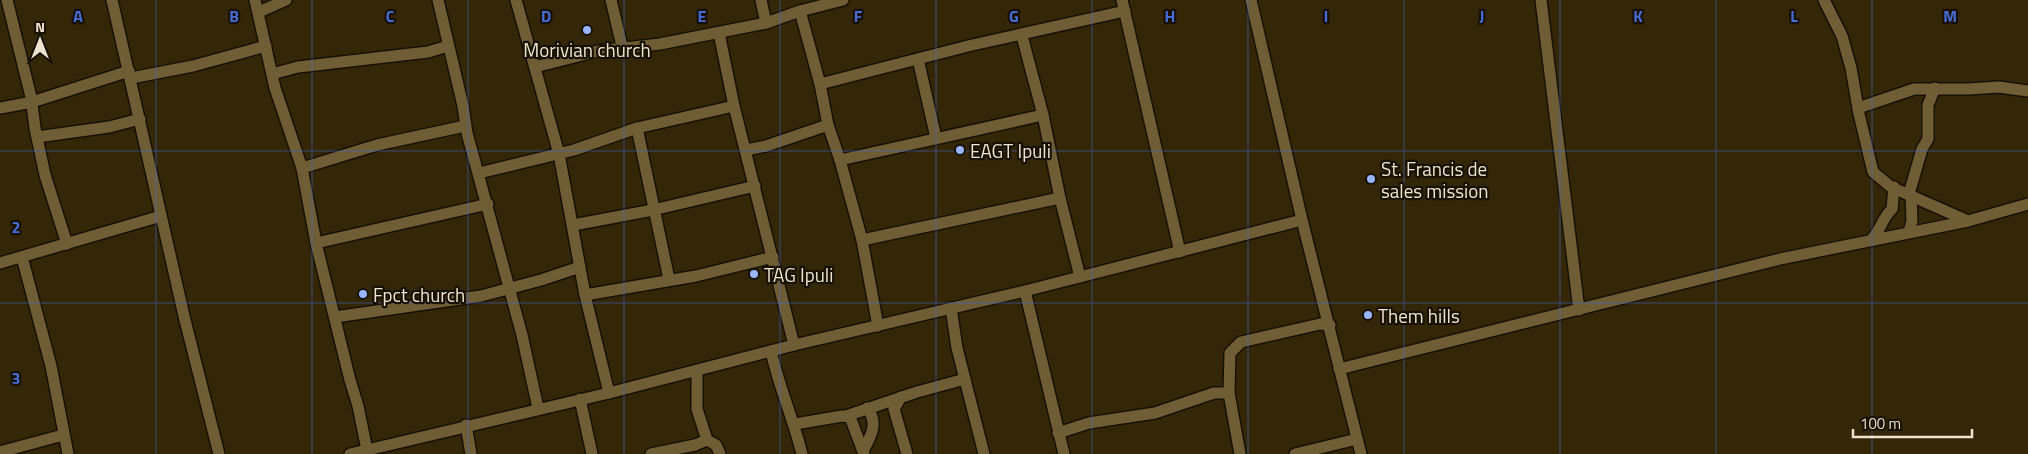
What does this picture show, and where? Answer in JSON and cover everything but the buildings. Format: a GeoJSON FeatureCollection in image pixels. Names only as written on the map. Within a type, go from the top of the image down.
{"type":"FeatureCollection","features":[{"type":"Feature","properties":{"kind":"street"},"geometry":{"type":"LineString","coordinates":[[7,0],[32,102],[37,137],[49,191],[67,244]]}},
{"type":"Feature","properties":{"kind":"street"},"geometry":{"type":"LineString","coordinates":[[112,0],[161,216],[219,454]]}},
{"type":"Feature","properties":{"kind":"street"},"geometry":{"type":"LineString","coordinates":[[255,0],[272,74],[302,168],[316,243],[367,450]]}},
{"type":"Feature","properties":{"kind":"street"},"geometry":{"type":"LineString","coordinates":[[259,12],[286,0]]}},
{"type":"Feature","properties":{"kind":"street"},"geometry":{"type":"LineString","coordinates":[[438,0],[463,106],[465,126],[488,204],[522,335],[538,408]]}},
{"type":"Feature","properties":{"kind":"street"},"geometry":{"type":"LineString","coordinates":[[516,0],[558,154],[573,225],[584,295],[609,393]]}},
{"type":"Feature","properties":{"kind":"street"},"geometry":{"type":"LineString","coordinates":[[611,0],[622,46]]}},
{"type":"Feature","properties":{"kind":"street"},"geometry":{"type":"LineString","coordinates":[[761,0],[766,23]]}},
{"type":"Feature","properties":{"kind":"street"},"geometry":{"type":"LineString","coordinates":[[535,67],[622,46],[660,44],[766,23],[800,11],[843,0]]}},
{"type":"Feature","properties":{"kind":"street"},"geometry":{"type":"LineString","coordinates":[[1251,0],[1302,220],[1361,454]]}},
{"type":"Feature","properties":{"kind":"street"},"geometry":{"type":"LineString","coordinates":[[1541,0],[1578,310]]}},
{"type":"Feature","properties":{"kind":"street"},"geometry":{"type":"LineString","coordinates":[[1824,0],[1842,36],[1854,80],[1858,108],[1873,172],[1884,182],[1968,221]]}},
{"type":"Feature","properties":{"kind":"street"},"geometry":{"type":"LineString","coordinates":[[820,84],[918,59],[1022,36],[1123,6],[1180,252]]}},
{"type":"Feature","properties":{"kind":"street"},"geometry":{"type":"LineString","coordinates":[[800,11],[820,84],[828,124],[862,240],[878,326]]}},
{"type":"Feature","properties":{"kind":"street"},"geometry":{"type":"LineString","coordinates":[[719,33],[734,106],[794,345]]}},
{"type":"Feature","properties":{"kind":"street"},"geometry":{"type":"LineString","coordinates":[[1022,36],[1043,115],[1060,198],[1080,277]]}},
{"type":"Feature","properties":{"kind":"street"},"geometry":{"type":"LineString","coordinates":[[0,108],[32,102],[130,74],[193,66],[266,46]]}},
{"type":"Feature","properties":{"kind":"street"},"geometry":{"type":"LineString","coordinates":[[272,74],[298,67],[428,52],[448,46]]}},
{"type":"Feature","properties":{"kind":"street"},"geometry":{"type":"LineString","coordinates":[[918,59],[936,138]]}},
{"type":"Feature","properties":{"kind":"street"},"geometry":{"type":"LineString","coordinates":[[1858,108],[1914,89],[2011,87],[2028,91]]}},
{"type":"Feature","properties":{"kind":"street"},"geometry":{"type":"LineString","coordinates":[[1909,232],[1912,221],[1910,194],[1922,149],[1928,139],[1928,105],[1935,88]]}},
{"type":"Feature","properties":{"kind":"street"},"geometry":{"type":"LineString","coordinates":[[479,173],[558,154],[637,128],[734,106]]}},
{"type":"Feature","properties":{"kind":"street"},"geometry":{"type":"LineString","coordinates":[[840,160],[1043,115]]}},
{"type":"Feature","properties":{"kind":"street"},"geometry":{"type":"LineString","coordinates":[[37,137],[109,127],[140,119]]}},
{"type":"Feature","properties":{"kind":"street"},"geometry":{"type":"LineString","coordinates":[[746,150],[766,146],[828,124]]}},
{"type":"Feature","properties":{"kind":"street"},"geometry":{"type":"LineString","coordinates":[[302,168],[376,145],[465,126]]}},
{"type":"Feature","properties":{"kind":"street"},"geometry":{"type":"LineString","coordinates":[[637,128],[668,279]]}},
{"type":"Feature","properties":{"kind":"street"},"geometry":{"type":"LineString","coordinates":[[573,225],[653,210],[755,186]]}},
{"type":"Feature","properties":{"kind":"street"},"geometry":{"type":"LineString","coordinates":[[1872,239],[1881,228],[1884,218],[1893,208],[1894,187]]}},
{"type":"Feature","properties":{"kind":"street"},"geometry":{"type":"LineString","coordinates":[[862,240],[1060,198]]}},
{"type":"Feature","properties":{"kind":"street"},"geometry":{"type":"LineString","coordinates":[[316,243],[488,204]]}},
{"type":"Feature","properties":{"kind":"street"},"geometry":{"type":"LineString","coordinates":[[1339,369],[1780,259],[1968,221],[2028,204]]}},
{"type":"Feature","properties":{"kind":"street"},"geometry":{"type":"LineString","coordinates":[[0,263],[161,216]]}},
{"type":"Feature","properties":{"kind":"street"},"geometry":{"type":"LineString","coordinates":[[350,454],[367,450],[390,449],[466,425],[609,393],[794,345],[1025,291],[1302,220]]}},
{"type":"Feature","properties":{"kind":"street"},"geometry":{"type":"LineString","coordinates":[[22,257],[50,366],[68,454]]}},
{"type":"Feature","properties":{"kind":"street"},"geometry":{"type":"LineString","coordinates":[[584,295],[722,270],[773,257]]}},
{"type":"Feature","properties":{"kind":"street"},"geometry":{"type":"LineString","coordinates":[[335,317],[417,306],[509,289],[580,267]]}},
{"type":"Feature","properties":{"kind":"street"},"geometry":{"type":"LineString","coordinates":[[1025,291],[1064,454]]}},
{"type":"Feature","properties":{"kind":"street"},"geometry":{"type":"LineString","coordinates":[[951,308],[965,379],[984,454]]}},
{"type":"Feature","properties":{"kind":"street"},"geometry":{"type":"LineString","coordinates":[[1240,454],[1229,393],[1229,357],[1234,347],[1241,342],[1320,324],[1330,325]]}},
{"type":"Feature","properties":{"kind":"street"},"geometry":{"type":"LineString","coordinates":[[771,351],[782,393],[795,424],[802,454]]}},
{"type":"Feature","properties":{"kind":"street"},"geometry":{"type":"LineString","coordinates":[[697,371],[697,409],[707,440],[716,445],[720,454]]}},
{"type":"Feature","properties":{"kind":"street"},"geometry":{"type":"LineString","coordinates":[[795,424],[846,416],[901,397],[965,379]]}},
{"type":"Feature","properties":{"kind":"street"},"geometry":{"type":"LineString","coordinates":[[1058,433],[1089,423],[1155,413],[1214,393],[1229,393]]}},
{"type":"Feature","properties":{"kind":"street"},"geometry":{"type":"LineString","coordinates":[[901,397],[894,409],[907,454]]}},
{"type":"Feature","properties":{"kind":"street"},"geometry":{"type":"LineString","coordinates":[[580,399],[592,454]]}},
{"type":"Feature","properties":{"kind":"street"},"geometry":{"type":"LineString","coordinates":[[864,452],[874,426],[873,415],[868,408]]}},
{"type":"Feature","properties":{"kind":"street"},"geometry":{"type":"LineString","coordinates":[[846,416],[853,420],[864,452]]}},
{"type":"Feature","properties":{"kind":"street"},"geometry":{"type":"LineString","coordinates":[[466,425],[471,454]]}},
{"type":"Feature","properties":{"kind":"street"},"geometry":{"type":"LineString","coordinates":[[0,452],[63,436]]}},
{"type":"Feature","properties":{"kind":"street"},"geometry":{"type":"LineString","coordinates":[[1295,454],[1357,439]]}},
{"type":"Feature","properties":{"kind":"street"},"geometry":{"type":"LineString","coordinates":[[651,454],[695,445],[707,440]]}},
{"type":"Feature","properties":{"kind":"place","name":"Morivian church"},"geometry":{"type":"Point","coordinates":[587,30]}},
{"type":"Feature","properties":{"kind":"place","name":"EAGT Ipuli"},"geometry":{"type":"Point","coordinates":[960,150]}},
{"type":"Feature","properties":{"kind":"place","name":"St. Francis de sales mission"},"geometry":{"type":"Point","coordinates":[1371,179]}},
{"type":"Feature","properties":{"kind":"place","name":"TAG Ipuli"},"geometry":{"type":"Point","coordinates":[754,274]}},
{"type":"Feature","properties":{"kind":"place","name":"Fpct church"},"geometry":{"type":"Point","coordinates":[363,294]}},
{"type":"Feature","properties":{"kind":"place","name":"Them hills"},"geometry":{"type":"Point","coordinates":[1368,315]}}]}
